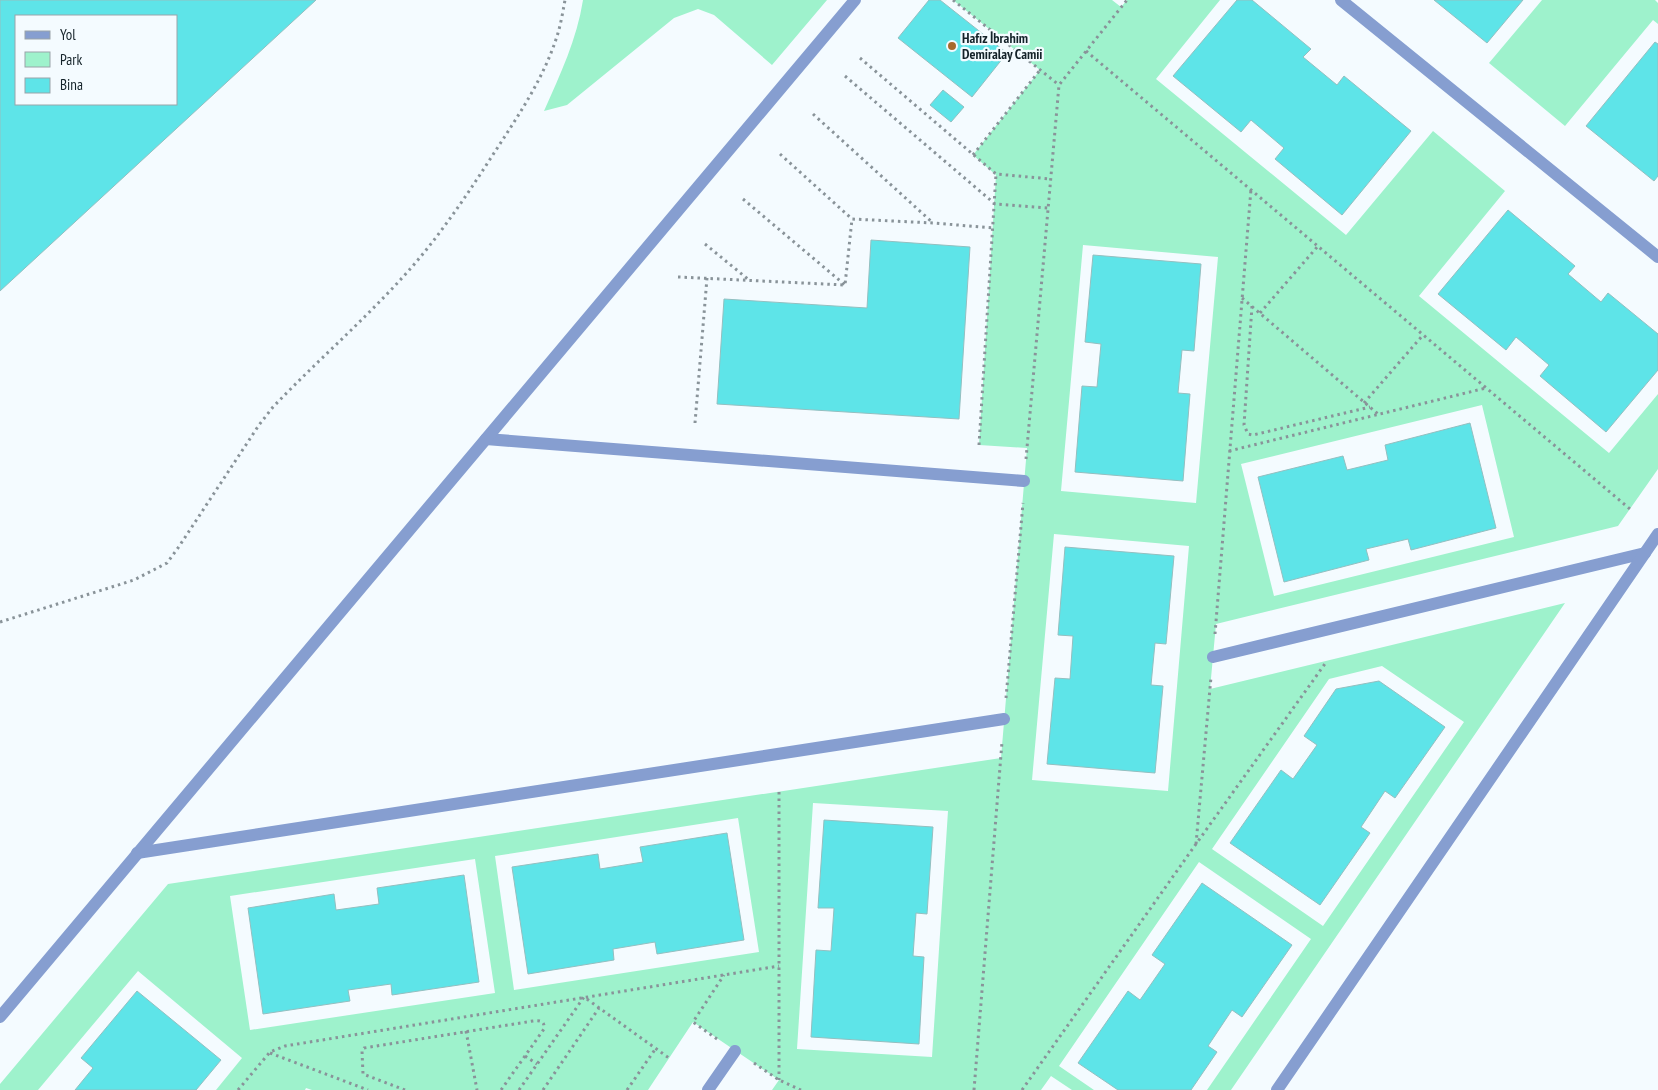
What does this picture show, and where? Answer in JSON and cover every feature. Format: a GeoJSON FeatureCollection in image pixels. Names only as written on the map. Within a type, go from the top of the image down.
{"type":"FeatureCollection","features":[{"type":"Feature","properties":{"kind":"street"},"geometry":{"type":"LineString","coordinates":[[0,1016],[855,0]]}},
{"type":"Feature","properties":{"kind":"street"},"geometry":{"type":"LineString","coordinates":[[1341,0],[1658,257]]}},
{"type":"Feature","properties":{"kind":"street"},"geometry":{"type":"LineString","coordinates":[[486,439],[1024,481]]}},
{"type":"Feature","properties":{"kind":"street"},"geometry":{"type":"LineString","coordinates":[[1277,1090],[1658,534]]}},
{"type":"Feature","properties":{"kind":"street"},"geometry":{"type":"LineString","coordinates":[[1212,658],[1645,553]]}},
{"type":"Feature","properties":{"kind":"street"},"geometry":{"type":"LineString","coordinates":[[137,853],[1004,719]]}},
{"type":"Feature","properties":{"kind":"street"},"geometry":{"type":"LineString","coordinates":[[708,1090],[735,1051]]}},
{"type":"Feature","properties":{"kind":"path"},"geometry":{"type":"LineString","coordinates":[[0,622],[134,580],[167,563],[273,407],[373,310],[440,233],[462,203],[527,102],[558,34],[565,0]]}},
{"type":"Feature","properties":{"kind":"path"},"geometry":{"type":"LineString","coordinates":[[953,0],[1058,85]]}},
{"type":"Feature","properties":{"kind":"path"},"geometry":{"type":"LineString","coordinates":[[974,1090],[1058,85],[1127,0]]}},
{"type":"Feature","properties":{"kind":"path"},"geometry":{"type":"LineString","coordinates":[[1086,51],[1630,509]]}},
{"type":"Feature","properties":{"kind":"path"},"geometry":{"type":"LineString","coordinates":[[860,58],[996,174],[1050,179]]}},
{"type":"Feature","properties":{"kind":"path"},"geometry":{"type":"LineString","coordinates":[[973,154],[1040,70]]}},
{"type":"Feature","properties":{"kind":"path"},"geometry":{"type":"LineString","coordinates":[[845,76],[995,204],[1048,208]]}},
{"type":"Feature","properties":{"kind":"path"},"geometry":{"type":"LineString","coordinates":[[813,114],[933,223]]}},
{"type":"Feature","properties":{"kind":"path"},"geometry":{"type":"LineString","coordinates":[[780,154],[852,218],[994,228]]}},
{"type":"Feature","properties":{"kind":"path"},"geometry":{"type":"LineString","coordinates":[[979,445],[996,174]]}},
{"type":"Feature","properties":{"kind":"path"},"geometry":{"type":"LineString","coordinates":[[1196,844],[1230,451],[1250,189]]}},
{"type":"Feature","properties":{"kind":"path"},"geometry":{"type":"LineString","coordinates":[[742,199],[845,285]]}},
{"type":"Feature","properties":{"kind":"path"},"geometry":{"type":"LineString","coordinates":[[845,285],[852,218]]}},
{"type":"Feature","properties":{"kind":"path"},"geometry":{"type":"LineString","coordinates":[[705,244],[749,280]]}},
{"type":"Feature","properties":{"kind":"path"},"geometry":{"type":"LineString","coordinates":[[1260,313],[1318,246]]}},
{"type":"Feature","properties":{"kind":"path"},"geometry":{"type":"LineString","coordinates":[[678,277],[845,285]]}},
{"type":"Feature","properties":{"kind":"path"},"geometry":{"type":"LineString","coordinates":[[695,423],[707,278]]}},
{"type":"Feature","properties":{"kind":"path"},"geometry":{"type":"LineString","coordinates":[[1242,298],[1378,415]]}},
{"type":"Feature","properties":{"kind":"path"},"geometry":{"type":"LineString","coordinates":[[1252,306],[1244,426],[1248,434],[1253,435],[1370,407]]}},
{"type":"Feature","properties":{"kind":"path"},"geometry":{"type":"LineString","coordinates":[[1364,403],[1423,335]]}},
{"type":"Feature","properties":{"kind":"path"},"geometry":{"type":"LineString","coordinates":[[1230,451],[1486,388]]}},
{"type":"Feature","properties":{"kind":"path"},"geometry":{"type":"LineString","coordinates":[[1022,1090],[1327,661]]}},
{"type":"Feature","properties":{"kind":"path"},"geometry":{"type":"LineString","coordinates":[[779,792],[779,1080]]}},
{"type":"Feature","properties":{"kind":"path"},"geometry":{"type":"LineString","coordinates":[[238,1090],[270,1052],[285,1046],[779,966]]}},
{"type":"Feature","properties":{"kind":"path"},"geometry":{"type":"LineString","coordinates":[[693,1022],[724,975]]}},
{"type":"Feature","properties":{"kind":"path"},"geometry":{"type":"LineString","coordinates":[[584,998],[669,1058]]}},
{"type":"Feature","properties":{"kind":"path"},"geometry":{"type":"LineString","coordinates":[[519,1090],[584,998]]}},
{"type":"Feature","properties":{"kind":"path"},"geometry":{"type":"LineString","coordinates":[[543,1090],[599,1008]]}},
{"type":"Feature","properties":{"kind":"path"},"geometry":{"type":"LineString","coordinates":[[405,1090],[363,1074],[362,1051],[368,1047],[533,1020],[542,1022],[544,1029],[501,1090]]}},
{"type":"Feature","properties":{"kind":"path"},"geometry":{"type":"LineString","coordinates":[[466,1031],[477,1090]]}},
{"type":"Feature","properties":{"kind":"path"},"geometry":{"type":"LineString","coordinates":[[626,1090],[656,1048]]}},
{"type":"Feature","properties":{"kind":"path"},"geometry":{"type":"LineString","coordinates":[[270,1052],[368,1090]]}},
{"type":"Feature","properties":{"kind":"path"},"geometry":{"type":"LineString","coordinates":[[525,1056],[537,1064]]}},
{"type":"Feature","properties":{"kind":"green space"},"geometry":{"type":"Polygon","coordinates":[[[583,0],[827,0],[772,65],[714,15],[698,9],[674,18],[567,105],[544,111],[577,29],[583,0]]]}},
{"type":"Feature","properties":{"kind":"green space"},"geometry":{"type":"Polygon","coordinates":[[[953,0],[1112,0],[1121,7],[1127,0],[1220,0],[1156,79],[1346,235],[1433,131],[1505,191],[1419,296],[1609,453],[1658,394],[1658,469],[1618,526],[1216,624],[1210,689],[1565,603],[1231,1090],[1207,1090],[1311,939],[1199,862],[1059,1066],[1094,1090],[1072,1090],[1051,1076],[1041,1090],[772,1090],[779,1080],[693,1022],[648,1090],[312,1090],[306,1088],[305,1090],[216,1090],[242,1058],[138,971],[38,1090],[0,1090],[0,1084],[168,884],[1001,758],[1027,448],[979,445],[996,175],[973,155],[1040,70],[953,0]],[[1083,245],[1061,491],[1196,503],[1218,257],[1083,245]],[[1482,405],[1241,464],[1274,596],[1514,537],[1482,405]],[[1054,534],[1032,780],[1168,791],[1189,546],[1054,534]],[[1382,666],[1329,679],[1212,849],[1323,926],[1464,722],[1382,666]],[[813,803],[797,1049],[932,1057],[948,811],[813,803]],[[738,818],[495,856],[514,990],[759,952],[738,818]],[[475,859],[230,896],[250,1030],[495,993],[475,859]]]}},
{"type":"Feature","properties":{"kind":"green space"},"geometry":{"type":"Polygon","coordinates":[[[1542,0],[1655,0],[1658,3],[1658,24],[1653,20],[1565,126],[1489,63],[1542,0]]]}},
{"type":"Feature","properties":{"kind":"building"},"geometry":{"type":"Polygon","coordinates":[[[0,0],[316,0],[0,291],[0,0]]]}},
{"type":"Feature","properties":{"kind":"building","name":"Hafız İbrahim Demiralay Camii"},"geometry":{"type":"Polygon","coordinates":[[[929,0],[940,0],[1007,53],[972,97],[898,38],[929,0]]]}},
{"type":"Feature","properties":{"kind":"building"},"geometry":{"type":"Polygon","coordinates":[[[1237,0],[1252,0],[1311,49],[1303,57],[1337,85],[1344,76],[1411,131],[1342,215],[1275,159],[1284,148],[1251,120],[1241,132],[1173,76],[1237,0]]]}},
{"type":"Feature","properties":{"kind":"building"},"geometry":{"type":"Polygon","coordinates":[[[1434,0],[1523,0],[1487,43],[1434,0]]]}},
{"type":"Feature","properties":{"kind":"building"},"geometry":{"type":"Polygon","coordinates":[[[1655,42],[1658,44],[1658,176],[1654,181],[1586,126],[1655,42]]]}},
{"type":"Feature","properties":{"kind":"building"},"geometry":{"type":"Polygon","coordinates":[[[943,90],[964,107],[951,122],[930,105],[943,90]]]}},
{"type":"Feature","properties":{"kind":"building"},"geometry":{"type":"Polygon","coordinates":[[[1508,210],[1575,266],[1568,274],[1601,302],[1608,293],[1658,334],[1658,370],[1606,432],[1540,376],[1549,365],[1516,337],[1506,350],[1438,294],[1508,210]]]}},
{"type":"Feature","properties":{"kind":"building"},"geometry":{"type":"Polygon","coordinates":[[[871,240],[970,247],[959,419],[717,404],[724,299],[867,308],[871,240]]]}},
{"type":"Feature","properties":{"kind":"building"},"geometry":{"type":"Polygon","coordinates":[[[1093,255],[1201,264],[1194,351],[1182,350],[1178,393],[1190,394],[1183,481],[1075,472],[1082,386],[1097,387],[1101,344],[1085,342],[1093,255]]]}},
{"type":"Feature","properties":{"kind":"building"},"geometry":{"type":"Polygon","coordinates":[[[1470,423],[1496,528],[1411,550],[1408,539],[1366,549],[1369,560],[1284,582],[1258,477],[1343,456],[1347,470],[1388,460],[1385,445],[1470,423]]]}},
{"type":"Feature","properties":{"kind":"building"},"geometry":{"type":"Polygon","coordinates":[[[1065,547],[1174,556],[1166,644],[1155,643],[1151,685],[1163,686],[1155,773],[1047,764],[1055,678],[1070,679],[1073,636],[1058,635],[1065,547]]]}},
{"type":"Feature","properties":{"kind":"building"},"geometry":{"type":"Polygon","coordinates":[[[1379,681],[1445,727],[1395,798],[1385,791],[1361,827],[1370,833],[1320,905],[1230,843],[1281,770],[1293,779],[1317,745],[1304,736],[1336,689],[1379,681]]]}},
{"type":"Feature","properties":{"kind":"building"},"geometry":{"type":"Polygon","coordinates":[[[824,820],[933,827],[927,914],[916,913],[913,956],[924,957],[919,1044],[811,1037],[816,950],[831,951],[834,908],[818,908],[824,820]]]}},
{"type":"Feature","properties":{"kind":"building"},"geometry":{"type":"Polygon","coordinates":[[[727,833],[744,940],[657,954],[655,942],[613,949],[614,960],[528,974],[512,867],[598,854],[600,869],[643,862],[640,847],[727,833]]]}},
{"type":"Feature","properties":{"kind":"building"},"geometry":{"type":"Polygon","coordinates":[[[464,875],[479,982],[392,995],[391,984],[348,990],[350,1001],[263,1014],[248,908],[334,894],[336,910],[379,904],[377,888],[464,875]]]}},
{"type":"Feature","properties":{"kind":"building"},"geometry":{"type":"Polygon","coordinates":[[[1202,883],[1292,945],[1242,1017],[1232,1010],[1208,1046],[1217,1052],[1191,1090],[1118,1090],[1078,1063],[1128,991],[1140,1000],[1165,964],[1152,955],[1202,883]]]}},
{"type":"Feature","properties":{"kind":"building"},"geometry":{"type":"Polygon","coordinates":[[[137,991],[221,1060],[196,1090],[75,1090],[93,1068],[81,1058],[137,991]]]}},
{"type":"Feature","properties":{"kind":"place","name":"Hafız İbrahim Demiralay Camii"},"geometry":{"type":"Point","coordinates":[952,46]}}]}
